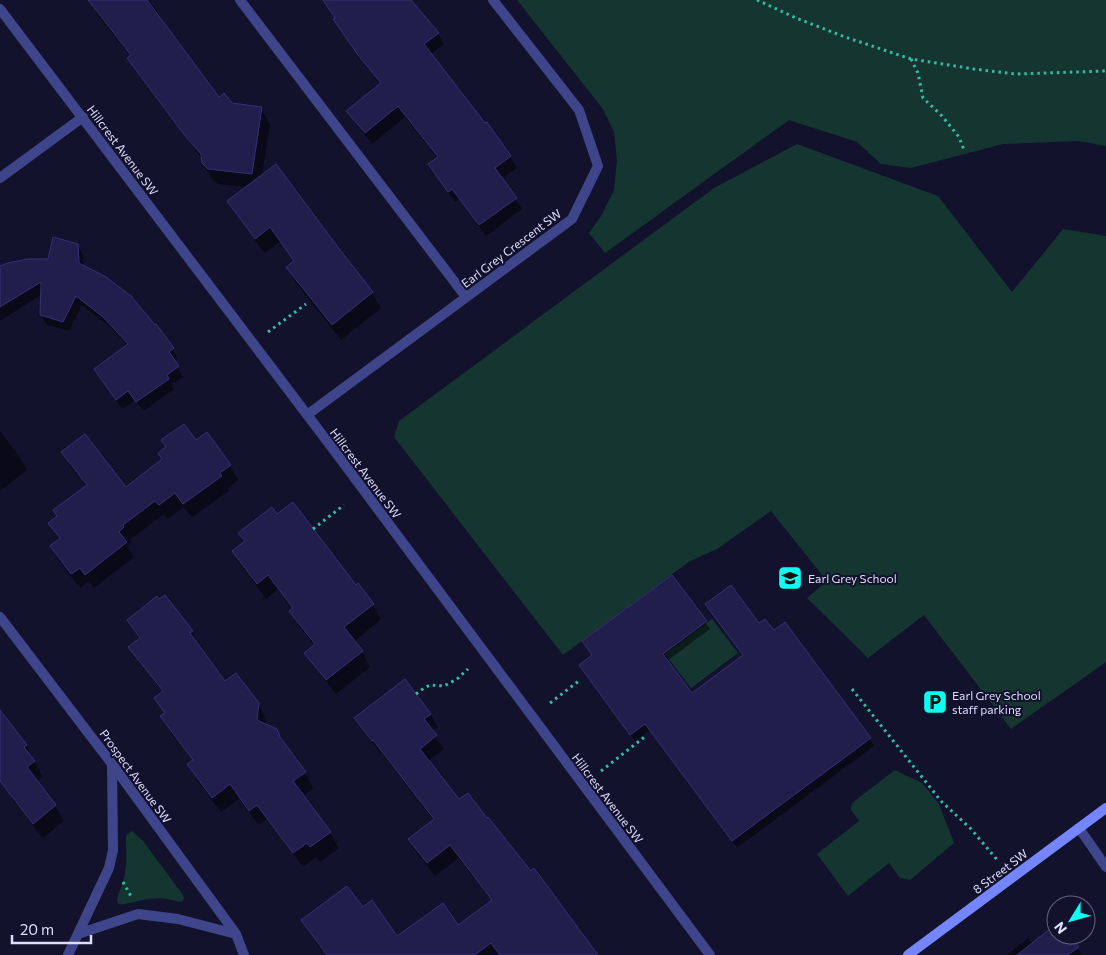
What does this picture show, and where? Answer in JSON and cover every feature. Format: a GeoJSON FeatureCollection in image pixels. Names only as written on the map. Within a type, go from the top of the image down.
{"type":"FeatureCollection","features":[{"type":"Feature","properties":{"kind":"street"},"geometry":{"type":"LineString","coordinates":[[240,0],[466,297]]}},
{"type":"Feature","properties":{"kind":"street","name":"Earl Grey Crescent SW"},"geometry":{"type":"LineString","coordinates":[[307,414],[572,219],[598,166],[579,110],[493,0]]}},
{"type":"Feature","properties":{"kind":"street","name":"Hillcrest Avenue SW"},"geometry":{"type":"LineString","coordinates":[[0,9],[307,414],[710,955]]}},
{"type":"Feature","properties":{"kind":"street"},"geometry":{"type":"LineString","coordinates":[[0,178],[83,117]]}},
{"type":"Feature","properties":{"kind":"street","name":"Prospect Avenue SW"},"geometry":{"type":"LineString","coordinates":[[0,617],[112,764],[236,934],[244,955]]}},
{"type":"Feature","properties":{"kind":"street"},"geometry":{"type":"LineString","coordinates":[[68,955],[109,868],[113,850],[112,764]]}},
{"type":"Feature","properties":{"kind":"street","name":"8 Street SW"},"geometry":{"type":"LineString","coordinates":[[908,955],[1106,808]]}},
{"type":"Feature","properties":{"kind":"street"},"geometry":{"type":"LineString","coordinates":[[1079,828],[1106,867]]}},
{"type":"Feature","properties":{"kind":"street"},"geometry":{"type":"LineString","coordinates":[[78,934],[138,914],[178,919],[236,934]]}},
{"type":"Feature","properties":{"kind":"path"},"geometry":{"type":"LineString","coordinates":[[758,0],[796,18],[837,34],[911,59],[1016,74],[1106,72]]}},
{"type":"Feature","properties":{"kind":"path"},"geometry":{"type":"LineString","coordinates":[[768,0],[772,7]]}},
{"type":"Feature","properties":{"kind":"path"},"geometry":{"type":"LineString","coordinates":[[911,59],[918,73],[924,98],[959,137],[964,150]]}},
{"type":"Feature","properties":{"kind":"path"},"geometry":{"type":"LineString","coordinates":[[268,332],[306,304]]}},
{"type":"Feature","properties":{"kind":"path"},"geometry":{"type":"LineString","coordinates":[[313,529],[344,505]]}},
{"type":"Feature","properties":{"kind":"path"},"geometry":{"type":"LineString","coordinates":[[416,694],[430,685],[444,686],[457,679],[468,669]]}},
{"type":"Feature","properties":{"kind":"path"},"geometry":{"type":"LineString","coordinates":[[550,703],[580,680]]}},
{"type":"Feature","properties":{"kind":"path"},"geometry":{"type":"LineString","coordinates":[[852,689],[941,802],[971,829],[999,862]]}},
{"type":"Feature","properties":{"kind":"path"},"geometry":{"type":"LineString","coordinates":[[601,771],[647,735]]}},
{"type":"Feature","properties":{"kind":"path"},"geometry":{"type":"LineString","coordinates":[[123,882],[133,901]]}},
{"type":"Feature","properties":{"kind":"green space"},"geometry":{"type":"Polygon","coordinates":[[[517,0],[1106,0],[1106,146],[1079,141],[1003,144],[911,168],[881,164],[857,142],[789,120],[605,253],[589,233],[601,216],[614,190],[617,161],[614,132],[603,109],[517,0]]]}},
{"type":"Feature","properties":{"kind":"green space"},"geometry":{"type":"Polygon","coordinates":[[[797,144],[938,196],[1012,292],[1063,229],[1106,236],[1106,662],[1011,729],[924,615],[868,658],[807,598],[827,581],[771,511],[717,549],[690,561],[563,655],[394,437],[399,421],[714,188],[797,144]]]}},
{"type":"Feature","properties":{"kind":"green space"},"geometry":{"type":"Polygon","coordinates":[[[712,619],[738,653],[691,688],[665,654],[712,619]]]}},
{"type":"Feature","properties":{"kind":"green space"},"geometry":{"type":"Polygon","coordinates":[[[895,770],[922,783],[939,804],[954,843],[910,880],[900,878],[889,863],[848,896],[817,854],[859,821],[851,810],[852,803],[895,770]]]}},
{"type":"Feature","properties":{"kind":"green space"},"geometry":{"type":"Polygon","coordinates":[[[132,831],[143,841],[183,895],[183,901],[178,902],[156,898],[119,904],[118,897],[126,870],[126,835],[132,831]]]}},
{"type":"Feature","properties":{"kind":"building"},"geometry":{"type":"Polygon","coordinates":[[[88,0],[147,0],[219,97],[224,93],[232,103],[262,107],[252,174],[208,169],[202,163],[201,154],[186,137],[127,58],[131,55],[88,0]]]}},
{"type":"Feature","properties":{"kind":"building"},"geometry":{"type":"Polygon","coordinates":[[[323,0],[411,0],[439,33],[424,44],[485,123],[487,122],[511,156],[495,168],[517,198],[479,225],[452,189],[448,192],[428,164],[438,157],[398,106],[365,133],[346,111],[381,83],[358,55],[333,19],[335,18],[323,0]]]}},
{"type":"Feature","properties":{"kind":"building"},"geometry":{"type":"Polygon","coordinates":[[[276,164],[373,292],[332,325],[286,267],[294,261],[270,227],[255,239],[227,201],[276,164]]]}},
{"type":"Feature","properties":{"kind":"building"},"geometry":{"type":"Polygon","coordinates":[[[53,237],[78,244],[79,263],[106,277],[131,296],[174,348],[169,352],[179,366],[167,375],[169,379],[136,402],[128,391],[116,400],[94,369],[128,344],[103,317],[76,296],[63,322],[40,315],[41,282],[0,307],[0,266],[28,259],[48,259],[53,237]]]}},
{"type":"Feature","properties":{"kind":"building"},"geometry":{"type":"Polygon","coordinates":[[[184,424],[196,440],[207,432],[231,465],[220,473],[222,476],[183,504],[175,493],[159,505],[155,501],[123,525],[124,527],[119,532],[127,542],[85,575],[80,568],[71,574],[50,546],[60,538],[48,523],[57,516],[53,510],[87,485],[61,452],[85,434],[126,487],[162,459],[158,453],[166,447],[161,440],[184,424]]]}},
{"type":"Feature","properties":{"kind":"building"},"geometry":{"type":"Polygon","coordinates":[[[293,502],[356,585],[358,583],[374,604],[344,627],[363,651],[326,680],[304,653],[315,644],[289,611],[293,608],[268,575],[257,584],[232,551],[245,541],[238,533],[272,507],[277,514],[293,502]]]}},
{"type":"Feature","properties":{"kind":"building"},"geometry":{"type":"Polygon","coordinates":[[[672,575],[707,621],[663,654],[692,693],[743,655],[705,604],[731,585],[759,623],[765,619],[774,630],[785,622],[871,738],[732,841],[645,724],[630,735],[579,665],[592,655],[582,641],[672,575]]]}},
{"type":"Feature","properties":{"kind":"building"},"geometry":{"type":"Polygon","coordinates":[[[165,595],[193,631],[190,633],[225,681],[236,673],[259,703],[257,720],[277,729],[280,737],[306,772],[293,781],[331,832],[310,847],[307,843],[293,853],[257,805],[249,811],[230,784],[212,798],[187,764],[193,760],[160,716],[165,713],[154,698],[163,691],[128,647],[140,638],[127,620],[157,596],[159,599],[165,595]]]}},
{"type":"Feature","properties":{"kind":"building"},"geometry":{"type":"Polygon","coordinates":[[[405,679],[431,714],[424,719],[437,735],[420,749],[459,799],[468,793],[531,871],[534,868],[598,955],[500,955],[491,943],[475,955],[327,955],[301,920],[347,886],[363,907],[372,900],[397,936],[443,903],[458,925],[492,900],[450,845],[427,863],[408,839],[434,819],[354,718],[405,679]]]}},
{"type":"Feature","properties":{"kind":"building"},"geometry":{"type":"Polygon","coordinates":[[[0,710],[27,745],[24,747],[35,761],[27,767],[56,805],[33,824],[0,781],[0,710]]]}},
{"type":"Feature","properties":{"kind":"building"},"geometry":{"type":"Polygon","coordinates":[[[1046,932],[1046,945],[1078,945],[1079,947],[1068,955],[1017,955],[1046,932]]]}},
{"type":"Feature","properties":{"kind":"place","name":"Earl Grey School"},"geometry":{"type":"Point","coordinates":[790,578]}},
{"type":"Feature","properties":{"kind":"place","name":"Earl Grey School staff parking"},"geometry":{"type":"Point","coordinates":[935,702]}}]}
